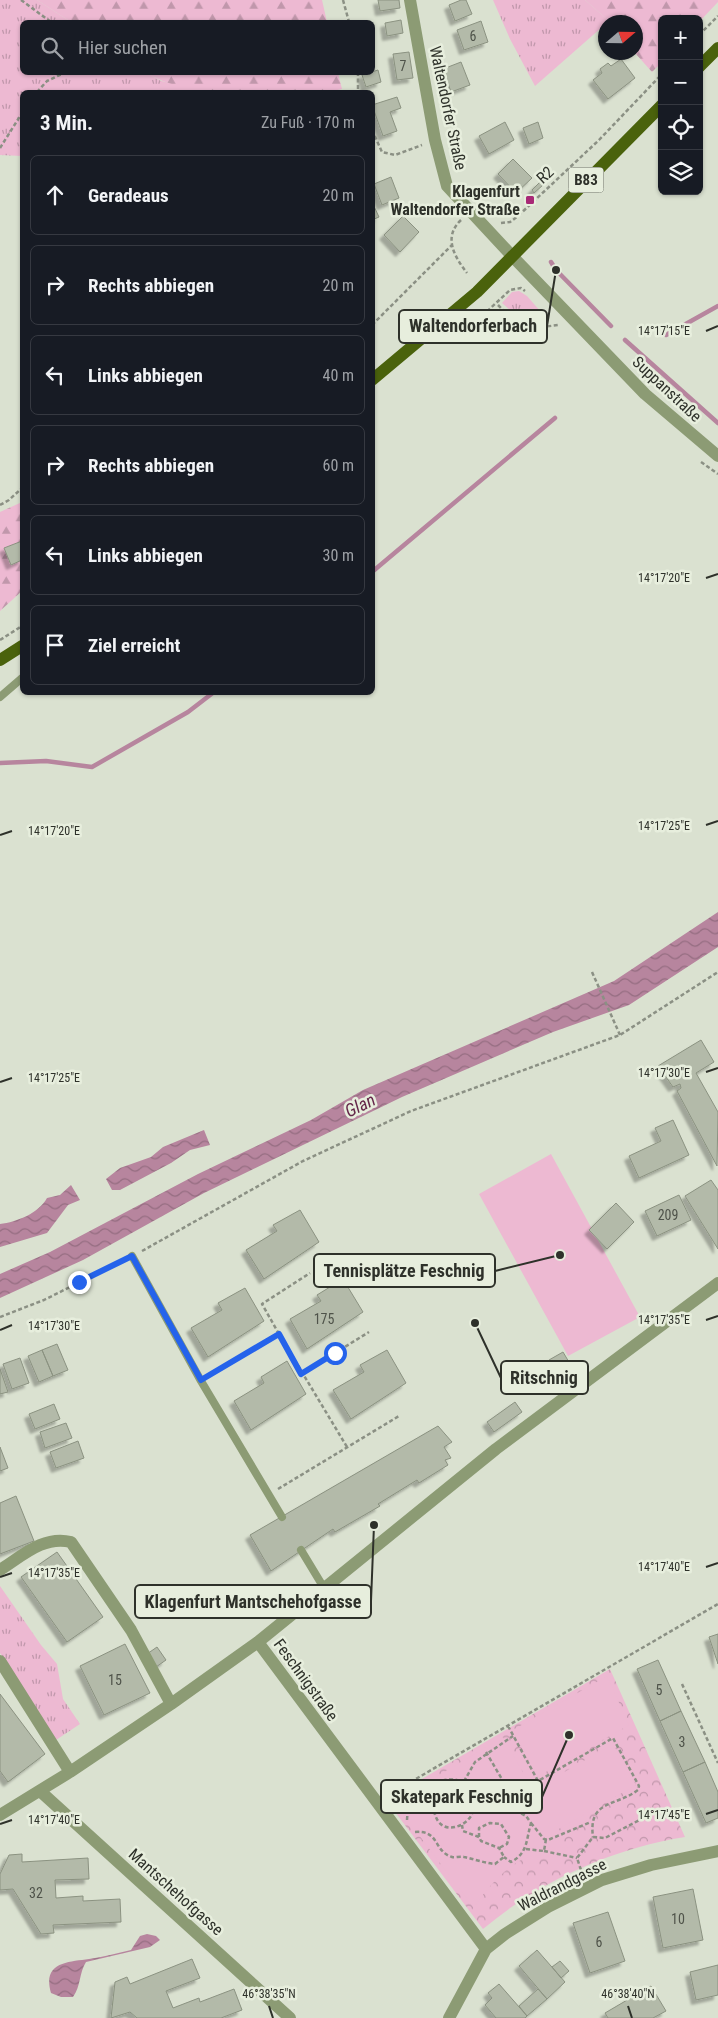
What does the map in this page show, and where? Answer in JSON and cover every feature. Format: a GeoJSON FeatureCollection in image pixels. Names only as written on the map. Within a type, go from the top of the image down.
{"type":"FeatureCollection","features":[{"type":"Feature","properties":{"kind":"main road"},"geometry":{"type":"LineString","coordinates":[[703,63],[718,48]]}},
{"type":"Feature","properties":{"kind":"main road","name":"B83"},"geometry":{"type":"LineString","coordinates":[[375,377],[477,292],[658,109]]}},
{"type":"Feature","properties":{"kind":"main road"},"geometry":{"type":"LineString","coordinates":[[0,660],[20,647]]}},
{"type":"Feature","properties":{"kind":"street","name":"Waltendorfer Straße"},"geometry":{"type":"LineString","coordinates":[[410,0],[435,140],[448,186],[513,257]]}},
{"type":"Feature","properties":{"kind":"street","name":"Suppanstraße"},"geometry":{"type":"LineString","coordinates":[[513,257],[645,394],[718,456]]}},
{"type":"Feature","properties":{"kind":"street","name":"Feschnigstraße"},"geometry":{"type":"LineString","coordinates":[[486,1949],[258,1642],[496,1449],[718,1283]]}},
{"type":"Feature","properties":{"kind":"street"},"geometry":{"type":"LineString","coordinates":[[0,1570],[44,1542],[60,1539],[71,1542],[131,1630],[172,1704]]}},
{"type":"Feature","properties":{"kind":"street"},"geometry":{"type":"LineString","coordinates":[[1,1813],[70,1772],[172,1704],[258,1642]]}},
{"type":"Feature","properties":{"kind":"street"},"geometry":{"type":"LineString","coordinates":[[0,1661],[70,1772]]}},
{"type":"Feature","properties":{"kind":"street","name":"Mantschehofgasse"},"geometry":{"type":"LineString","coordinates":[[40,1791],[290,2018]]}},
{"type":"Feature","properties":{"kind":"street","name":"Waldrandgasse"},"geometry":{"type":"LineString","coordinates":[[486,1949],[534,1916],[602,1880],[651,1865],[718,1851]]}},
{"type":"Feature","properties":{"kind":"street"},"geometry":{"type":"LineString","coordinates":[[448,2018],[486,1949]]}},
{"type":"Feature","properties":{"kind":"lane"},"geometry":{"type":"LineString","coordinates":[[0,697],[20,680]]}},
{"type":"Feature","properties":{"kind":"lane"},"geometry":{"type":"LineString","coordinates":[[132,1256],[201,1380],[282,1516]]}},
{"type":"Feature","properties":{"kind":"lane"},"geometry":{"type":"LineString","coordinates":[[301,1550],[324,1588]]}},
{"type":"Feature","properties":{"kind":"path"},"geometry":{"type":"LineString","coordinates":[[21,0],[48,20]]}},
{"type":"Feature","properties":{"kind":"path"},"geometry":{"type":"LineString","coordinates":[[343,0],[348,20]]}},
{"type":"Feature","properties":{"kind":"path"},"geometry":{"type":"LineString","coordinates":[[703,31],[718,16]]}},
{"type":"Feature","properties":{"kind":"path"},"geometry":{"type":"LineString","coordinates":[[39,90],[46,81],[59,75]]}},
{"type":"Feature","properties":{"kind":"path"},"geometry":{"type":"LineString","coordinates":[[358,75],[358,90]]}},
{"type":"Feature","properties":{"kind":"path","name":"R2"},"geometry":{"type":"LineString","coordinates":[[495,219],[502,223],[518,216],[598,140],[658,78]]}},
{"type":"Feature","properties":{"kind":"path"},"geometry":{"type":"LineString","coordinates":[[0,148],[20,116]]}},
{"type":"Feature","properties":{"kind":"path"},"geometry":{"type":"LineString","coordinates":[[375,137],[382,152],[395,155],[435,140]]}},
{"type":"Feature","properties":{"kind":"path"},"geometry":{"type":"LineString","coordinates":[[467,273],[457,260],[451,235],[454,226],[470,211]]}},
{"type":"Feature","properties":{"kind":"path"},"geometry":{"type":"LineString","coordinates":[[375,322],[452,245]]}},
{"type":"Feature","properties":{"kind":"path"},"geometry":{"type":"LineString","coordinates":[[507,314],[485,322],[482,321],[481,317],[510,290],[521,288],[528,293]]}},
{"type":"Feature","properties":{"kind":"path"},"geometry":{"type":"LineString","coordinates":[[498,305],[517,324],[527,329],[557,324]]}},
{"type":"Feature","properties":{"kind":"path"},"geometry":{"type":"LineString","coordinates":[[551,318],[564,331]]}},
{"type":"Feature","properties":{"kind":"path"},"geometry":{"type":"LineString","coordinates":[[700,460],[718,474]]}},
{"type":"Feature","properties":{"kind":"path"},"geometry":{"type":"LineString","coordinates":[[0,504],[10,500],[20,490]]}},
{"type":"Feature","properties":{"kind":"path"},"geometry":{"type":"LineString","coordinates":[[0,640],[20,627]]}},
{"type":"Feature","properties":{"kind":"path"},"geometry":{"type":"LineString","coordinates":[[592,972],[620,1034]]}},
{"type":"Feature","properties":{"kind":"path"},"geometry":{"type":"LineString","coordinates":[[0,1317],[44,1300],[168,1238],[303,1161],[411,1111],[620,1034],[718,972]]}},
{"type":"Feature","properties":{"kind":"path"},"geometry":{"type":"LineString","coordinates":[[310,1273],[262,1304],[301,1374],[347,1447]]}},
{"type":"Feature","properties":{"kind":"path"},"geometry":{"type":"LineString","coordinates":[[301,1374],[369,1332]]}},
{"type":"Feature","properties":{"kind":"path"},"geometry":{"type":"LineString","coordinates":[[201,1380],[279,1334]]}},
{"type":"Feature","properties":{"kind":"path"},"geometry":{"type":"LineString","coordinates":[[269,1495],[399,1416]]}},
{"type":"Feature","properties":{"kind":"path"},"geometry":{"type":"LineString","coordinates":[[375,1802],[718,1604]]}},
{"type":"Feature","properties":{"kind":"path"},"geometry":{"type":"LineString","coordinates":[[682,1684],[718,1763]]}},
{"type":"Feature","properties":{"kind":"path"},"geometry":{"type":"LineString","coordinates":[[508,1726],[538,1781],[613,1738],[639,1786],[638,1790],[595,1813],[591,1822],[593,1837],[577,1858]]}},
{"type":"Feature","properties":{"kind":"path"},"geometry":{"type":"LineString","coordinates":[[431,1799],[437,1819],[442,1825],[451,1828],[462,1825],[471,1816],[474,1804],[471,1790],[465,1782],[451,1778],[440,1781],[436,1787],[441,1799],[454,1799],[465,1782],[475,1762],[486,1752],[513,1736]]}},
{"type":"Feature","properties":{"kind":"path"},"geometry":{"type":"LineString","coordinates":[[486,1752],[503,1781],[500,1794],[502,1803],[507,1808],[526,1816],[546,1839]]}},
{"type":"Feature","properties":{"kind":"path"},"geometry":{"type":"LineString","coordinates":[[401,1787],[417,1799]]}},
{"type":"Feature","properties":{"kind":"path"},"geometry":{"type":"LineString","coordinates":[[408,1825],[408,1804],[417,1799],[431,1799],[438,1794]]}},
{"type":"Feature","properties":{"kind":"path"},"geometry":{"type":"LineString","coordinates":[[593,1837],[605,1838],[655,1812]]}},
{"type":"Feature","properties":{"kind":"path"},"geometry":{"type":"LineString","coordinates":[[546,1839],[591,1822]]}},
{"type":"Feature","properties":{"kind":"path"},"geometry":{"type":"LineString","coordinates":[[479,1836],[479,1828],[490,1823],[501,1824],[508,1837],[507,1844],[500,1848]]}},
{"type":"Feature","properties":{"kind":"path"},"geometry":{"type":"LineString","coordinates":[[462,1825],[463,1831],[479,1836],[481,1840],[500,1848],[504,1857],[511,1862],[521,1856],[526,1849],[525,1841],[531,1823]]}},
{"type":"Feature","properties":{"kind":"path"},"geometry":{"type":"LineString","coordinates":[[414,1832],[425,1831],[431,1834],[439,1848],[452,1857],[462,1856],[495,1864],[504,1857]]}},
{"type":"Feature","properties":{"kind":"path"},"geometry":{"type":"LineString","coordinates":[[544,1851],[546,1839]]}},
{"type":"Feature","properties":{"kind":"path"},"geometry":{"type":"LineString","coordinates":[[526,1849],[577,1858]]}},
{"type":"Feature","properties":{"kind":"path"},"geometry":{"type":"LineString","coordinates":[[577,1858],[587,1888]]}},
{"type":"Feature","properties":{"kind":"green space"},"geometry":{"type":"Polygon","coordinates":[[[0,0],[37,0],[68,20],[20,20],[20,75],[150,75],[161,81],[205,90],[20,90],[20,156],[0,155],[0,0]]]}},
{"type":"Feature","properties":{"kind":"green space"},"geometry":{"type":"Polygon","coordinates":[[[37,0],[322,0],[327,20],[68,20],[37,0]]]}},
{"type":"Feature","properties":{"kind":"green space"},"geometry":{"type":"Polygon","coordinates":[[[493,0],[585,0],[602,15],[598,15],[598,31],[535,86],[510,39],[493,0]]]}},
{"type":"Feature","properties":{"kind":"green space"},"geometry":{"type":"Polygon","coordinates":[[[585,0],[718,0],[703,18],[703,15],[658,15],[658,66],[652,72],[641,60],[643,60],[643,15],[602,15],[585,0]]]}},
{"type":"Feature","properties":{"kind":"green space"},"geometry":{"type":"Polygon","coordinates":[[[151,75],[338,75],[342,89],[202,90],[165,82],[151,75]]]}},
{"type":"Feature","properties":{"kind":"green space"},"geometry":{"type":"Polygon","coordinates":[[[519,291],[527,296],[548,320],[541,324],[526,324],[502,303],[512,292],[519,291]]]}},
{"type":"Feature","properties":{"kind":"green space"},"geometry":{"type":"Polygon","coordinates":[[[20,503],[20,593],[0,611],[0,512],[20,503]]]}},
{"type":"Feature","properties":{"kind":"green space"},"geometry":{"type":"Polygon","coordinates":[[[551,1154],[640,1317],[568,1356],[479,1194],[551,1154]]]}},
{"type":"Feature","properties":{"kind":"green space"},"geometry":{"type":"Polygon","coordinates":[[[0,1586],[41,1645],[57,1664],[63,1699],[80,1724],[56,1740],[0,1653],[0,1586]]]}},
{"type":"Feature","properties":{"kind":"green space"},"geometry":{"type":"Polygon","coordinates":[[[610,1669],[685,1837],[657,1842],[630,1850],[578,1870],[528,1896],[483,1929],[386,1800],[610,1669]]]}},
{"type":"Feature","properties":{"kind":"green space"},"geometry":{"type":"Polygon","coordinates":[[[607,1676],[629,1725],[537,1777],[513,1730],[607,1676]]]}},
{"type":"Feature","properties":{"kind":"green space"},"geometry":{"type":"Polygon","coordinates":[[[503,1737],[533,1790],[613,1744],[636,1785],[557,1830],[568,1849],[556,1858],[532,1856],[515,1863],[491,1885],[474,1908],[394,1802],[503,1737]]]}},
{"type":"Feature","properties":{"kind":"water","name":"Glan"},"geometry":{"type":"Polygon","coordinates":[[[718,912],[718,947],[629,1005],[553,1032],[402,1097],[204,1193],[83,1260],[0,1298],[0,1274],[50,1252],[198,1174],[311,1120],[363,1090],[614,981],[718,912]]]}},
{"type":"Feature","properties":{"kind":"water"},"geometry":{"type":"Polygon","coordinates":[[[204,1130],[210,1145],[190,1150],[171,1163],[120,1190],[112,1190],[106,1179],[120,1168],[151,1157],[163,1147],[204,1130]]]}},
{"type":"Feature","properties":{"kind":"water"},"geometry":{"type":"Polygon","coordinates":[[[71,1185],[80,1200],[68,1205],[47,1233],[0,1247],[0,1224],[27,1216],[39,1208],[47,1198],[60,1195],[71,1185]]]}},
{"type":"Feature","properties":{"kind":"water"},"geometry":{"type":"Polygon","coordinates":[[[147,1934],[156,1936],[160,1940],[150,1947],[86,1962],[73,1997],[61,1997],[51,1993],[50,1975],[59,1965],[131,1950],[140,1936],[147,1934]]]}},
{"type":"Feature","properties":{"kind":"building"},"geometry":{"type":"Polygon","coordinates":[[[378,0],[399,0],[400,8],[380,11],[378,0]]]}},
{"type":"Feature","properties":{"kind":"building"},"geometry":{"type":"Polygon","coordinates":[[[466,0],[472,14],[455,21],[449,5],[466,0]]]}},
{"type":"Feature","properties":{"kind":"building"},"geometry":{"type":"Polygon","coordinates":[[[401,20],[403,33],[387,36],[385,23],[401,20]]]}},
{"type":"Feature","properties":{"kind":"building"},"geometry":{"type":"Polygon","coordinates":[[[481,21],[488,42],[464,50],[457,30],[481,21]]]}},
{"type":"Feature","properties":{"kind":"building"},"geometry":{"type":"Polygon","coordinates":[[[409,52],[413,78],[397,80],[393,54],[409,52]]]}},
{"type":"Feature","properties":{"kind":"building"},"geometry":{"type":"Polygon","coordinates":[[[622,60],[635,78],[608,99],[593,80],[602,73],[600,69],[608,63],[611,66],[622,60]]]}},
{"type":"Feature","properties":{"kind":"building"},"geometry":{"type":"Polygon","coordinates":[[[461,62],[470,85],[451,92],[443,69],[461,62]]]}},
{"type":"Feature","properties":{"kind":"building"},"geometry":{"type":"Polygon","coordinates":[[[378,70],[381,82],[366,87],[362,75],[375,75],[375,71],[378,70]]]}},
{"type":"Feature","properties":{"kind":"building"},"geometry":{"type":"Polygon","coordinates":[[[397,97],[401,108],[390,112],[397,131],[383,136],[375,113],[375,104],[397,97]]]}},
{"type":"Feature","properties":{"kind":"building"},"geometry":{"type":"Polygon","coordinates":[[[505,122],[514,140],[489,154],[479,136],[505,122]]]}},
{"type":"Feature","properties":{"kind":"building"},"geometry":{"type":"Polygon","coordinates":[[[538,122],[543,138],[529,144],[523,128],[538,122]]]}},
{"type":"Feature","properties":{"kind":"building"},"geometry":{"type":"Polygon","coordinates":[[[513,159],[532,178],[516,193],[498,174],[513,159]]]}},
{"type":"Feature","properties":{"kind":"building"},"geometry":{"type":"Polygon","coordinates":[[[391,177],[399,198],[382,205],[375,184],[391,177]]]}},
{"type":"Feature","properties":{"kind":"building"},"geometry":{"type":"Polygon","coordinates":[[[540,182],[543,185],[534,193],[532,190],[540,182]]]}},
{"type":"Feature","properties":{"kind":"building"},"geometry":{"type":"Polygon","coordinates":[[[375,208],[379,217],[375,219],[375,208]]]}},
{"type":"Feature","properties":{"kind":"building"},"geometry":{"type":"Polygon","coordinates":[[[403,216],[419,232],[400,252],[384,235],[403,216]]]}},
{"type":"Feature","properties":{"kind":"building"},"geometry":{"type":"Polygon","coordinates":[[[20,542],[20,561],[11,565],[4,548],[20,542]]]}},
{"type":"Feature","properties":{"kind":"building"},"geometry":{"type":"Polygon","coordinates":[[[701,1040],[714,1062],[696,1073],[718,1112],[717,1166],[677,1091],[681,1088],[680,1084],[673,1087],[658,1066],[701,1040]]]}},
{"type":"Feature","properties":{"kind":"building"},"geometry":{"type":"Polygon","coordinates":[[[673,1120],[689,1155],[639,1178],[629,1156],[661,1141],[655,1128],[673,1120]]]}},
{"type":"Feature","properties":{"kind":"building"},"geometry":{"type":"Polygon","coordinates":[[[711,1180],[718,1190],[718,1249],[685,1196],[711,1180]]]}},
{"type":"Feature","properties":{"kind":"building"},"geometry":{"type":"Polygon","coordinates":[[[679,1195],[691,1220],[657,1236],[645,1211],[679,1195]]]}},
{"type":"Feature","properties":{"kind":"building"},"geometry":{"type":"Polygon","coordinates":[[[616,1203],[634,1222],[607,1249],[589,1230],[616,1203]]]}},
{"type":"Feature","properties":{"kind":"building"},"geometry":{"type":"Polygon","coordinates":[[[300,1210],[319,1242],[264,1279],[246,1250],[277,1231],[273,1225],[300,1210]]]}},
{"type":"Feature","properties":{"kind":"building"},"geometry":{"type":"Polygon","coordinates":[[[343,1279],[363,1312],[307,1349],[290,1319],[321,1301],[317,1295],[343,1279]]]}},
{"type":"Feature","properties":{"kind":"building"},"geometry":{"type":"Polygon","coordinates":[[[245,1288],[264,1321],[208,1357],[191,1328],[222,1310],[218,1303],[245,1288]]]}},
{"type":"Feature","properties":{"kind":"building"},"geometry":{"type":"Polygon","coordinates":[[[57,1344],[68,1370],[53,1376],[42,1350],[57,1344]]]}},
{"type":"Feature","properties":{"kind":"building"},"geometry":{"type":"Polygon","coordinates":[[[42,1350],[53,1376],[39,1382],[28,1356],[42,1350]]]}},
{"type":"Feature","properties":{"kind":"building"},"geometry":{"type":"Polygon","coordinates":[[[387,1350],[406,1383],[351,1419],[333,1390],[364,1372],[360,1365],[387,1350]]]}},
{"type":"Feature","properties":{"kind":"building"},"geometry":{"type":"Polygon","coordinates":[[[563,1352],[576,1374],[563,1382],[549,1360],[563,1352]]]}},
{"type":"Feature","properties":{"kind":"building"},"geometry":{"type":"Polygon","coordinates":[[[20,1358],[29,1383],[12,1389],[3,1364],[20,1358]]]}},
{"type":"Feature","properties":{"kind":"building"},"geometry":{"type":"Polygon","coordinates":[[[287,1361],[306,1394],[251,1430],[234,1401],[264,1383],[261,1377],[287,1361]]]}},
{"type":"Feature","properties":{"kind":"building"},"geometry":{"type":"Polygon","coordinates":[[[0,1369],[8,1392],[0,1394],[0,1369]]]}},
{"type":"Feature","properties":{"kind":"building"},"geometry":{"type":"Polygon","coordinates":[[[515,1402],[522,1412],[494,1432],[487,1422],[515,1402]]]}},
{"type":"Feature","properties":{"kind":"building"},"geometry":{"type":"Polygon","coordinates":[[[54,1404],[60,1419],[35,1429],[29,1414],[54,1404]]]}},
{"type":"Feature","properties":{"kind":"building"},"geometry":{"type":"Polygon","coordinates":[[[66,1423],[72,1438],[45,1448],[40,1432],[66,1423]]]}},
{"type":"Feature","properties":{"kind":"building"},"geometry":{"type":"Polygon","coordinates":[[[438,1426],[452,1442],[444,1447],[451,1458],[445,1460],[448,1465],[419,1483],[417,1480],[378,1504],[380,1506],[335,1532],[333,1529],[271,1571],[250,1535],[438,1426]]]}},
{"type":"Feature","properties":{"kind":"building"},"geometry":{"type":"Polygon","coordinates":[[[78,1441],[84,1458],[56,1468],[50,1452],[78,1441]]]}},
{"type":"Feature","properties":{"kind":"building"},"geometry":{"type":"Polygon","coordinates":[[[0,1447],[8,1468],[0,1471],[0,1447]]]}},
{"type":"Feature","properties":{"kind":"building"},"geometry":{"type":"Polygon","coordinates":[[[16,1496],[34,1541],[0,1554],[0,1503],[16,1496]]]}},
{"type":"Feature","properties":{"kind":"building"},"geometry":{"type":"Polygon","coordinates":[[[57,1552],[103,1617],[67,1642],[21,1577],[57,1552]]]}},
{"type":"Feature","properties":{"kind":"building"},"geometry":{"type":"Polygon","coordinates":[[[718,1634],[718,1664],[709,1637],[718,1634]]]}},
{"type":"Feature","properties":{"kind":"building"},"geometry":{"type":"Polygon","coordinates":[[[125,1644],[150,1693],[104,1715],[80,1666],[125,1644]]]}},
{"type":"Feature","properties":{"kind":"building"},"geometry":{"type":"Polygon","coordinates":[[[157,1647],[166,1660],[156,1667],[147,1654],[157,1647]]]}},
{"type":"Feature","properties":{"kind":"building"},"geometry":{"type":"Polygon","coordinates":[[[658,1660],[681,1711],[660,1721],[637,1669],[658,1660]]]}},
{"type":"Feature","properties":{"kind":"building"},"geometry":{"type":"Polygon","coordinates":[[[0,1694],[45,1754],[8,1782],[0,1771],[0,1694]]]}},
{"type":"Feature","properties":{"kind":"building"},"geometry":{"type":"Polygon","coordinates":[[[681,1711],[705,1762],[683,1772],[660,1721],[681,1711]]]}},
{"type":"Feature","properties":{"kind":"building"},"geometry":{"type":"Polygon","coordinates":[[[705,1762],[718,1792],[718,1818],[706,1823],[683,1772],[705,1762]]]}},
{"type":"Feature","properties":{"kind":"building"},"geometry":{"type":"Polygon","coordinates":[[[22,1854],[22,1862],[88,1858],[89,1879],[55,1880],[56,1898],[83,1896],[83,1901],[120,1899],[121,1922],[53,1925],[54,1933],[41,1934],[13,1889],[0,1890],[0,1874],[9,1855],[22,1854]]]}},
{"type":"Feature","properties":{"kind":"building"},"geometry":{"type":"Polygon","coordinates":[[[693,1889],[703,1940],[663,1948],[653,1897],[693,1889]]]}},
{"type":"Feature","properties":{"kind":"building"},"geometry":{"type":"Polygon","coordinates":[[[608,1912],[625,1961],[590,1973],[573,1923],[608,1912]]]}},
{"type":"Feature","properties":{"kind":"building"},"geometry":{"type":"Polygon","coordinates":[[[537,1950],[565,1982],[547,1999],[519,1966],[537,1950]]]}},
{"type":"Feature","properties":{"kind":"building"},"geometry":{"type":"Polygon","coordinates":[[[192,1959],[200,1978],[166,1991],[173,2008],[199,1998],[200,2002],[234,1989],[242,2010],[221,2018],[137,2018],[130,2012],[111,2018],[115,1982],[127,1977],[130,1984],[192,1959]]]}},
{"type":"Feature","properties":{"kind":"building"},"geometry":{"type":"Polygon","coordinates":[[[560,1961],[569,1971],[561,1978],[552,1967],[560,1961]]]}},
{"type":"Feature","properties":{"kind":"building"},"geometry":{"type":"Polygon","coordinates":[[[718,1965],[718,1995],[696,2000],[690,1972],[718,1965]]]}},
{"type":"Feature","properties":{"kind":"building"},"geometry":{"type":"Polygon","coordinates":[[[499,1984],[527,2016],[525,2018],[496,2018],[485,2005],[492,1998],[488,1993],[499,1984]]]}},
{"type":"Feature","properties":{"kind":"building"},"geometry":{"type":"Polygon","coordinates":[[[651,1986],[666,2011],[653,2018],[608,2018],[605,2013],[651,1986]]]}},
{"type":"Feature","properties":{"kind":"building"},"geometry":{"type":"Polygon","coordinates":[[[538,1989],[547,1999],[527,2016],[519,2006],[538,1989]]]}},
{"type":"Feature","properties":{"kind":"waterway"},"geometry":{"type":"LineString","coordinates":[[551,262],[556,270],[611,326]]}},
{"type":"Feature","properties":{"kind":"waterway"},"geometry":{"type":"LineString","coordinates":[[666,335],[718,306]]}},
{"type":"Feature","properties":{"kind":"waterway"},"geometry":{"type":"LineString","coordinates":[[625,340],[718,423]]}},
{"type":"Feature","properties":{"kind":"waterway"},"geometry":{"type":"LineString","coordinates":[[375,569],[555,418]]}},
{"type":"Feature","properties":{"kind":"waterway"},"geometry":{"type":"LineString","coordinates":[[0,763],[46,761],[92,767],[188,712],[210,695]]}},
{"type":"Feature","properties":{"kind":"place","name":"Klagenfurt Waltendorfer Straße"},"geometry":{"type":"Point","coordinates":[530,200]}},
{"type":"Feature","properties":{"kind":"place","name":"Waltendorferbach"},"geometry":{"type":"Point","coordinates":[556,270]}},
{"type":"Feature","properties":{"kind":"place","name":"Tennisplätze Feschnig"},"geometry":{"type":"Point","coordinates":[560,1255]}},
{"type":"Feature","properties":{"kind":"place","name":"Ritschnig"},"geometry":{"type":"Point","coordinates":[475,1323]}},
{"type":"Feature","properties":{"kind":"place","name":"Klagenfurt Mantschehofgasse"},"geometry":{"type":"Point","coordinates":[374,1525]}},
{"type":"Feature","properties":{"kind":"place","name":"Skatepark Feschnig"},"geometry":{"type":"Point","coordinates":[569,1735]}},
{"type":"Feature","properties":{"kind":"route"},"geometry":{"type":"LineString","coordinates":[[79,1282],[132,1256],[201,1380],[279,1334],[301,1374],[335,1353]]}}]}
